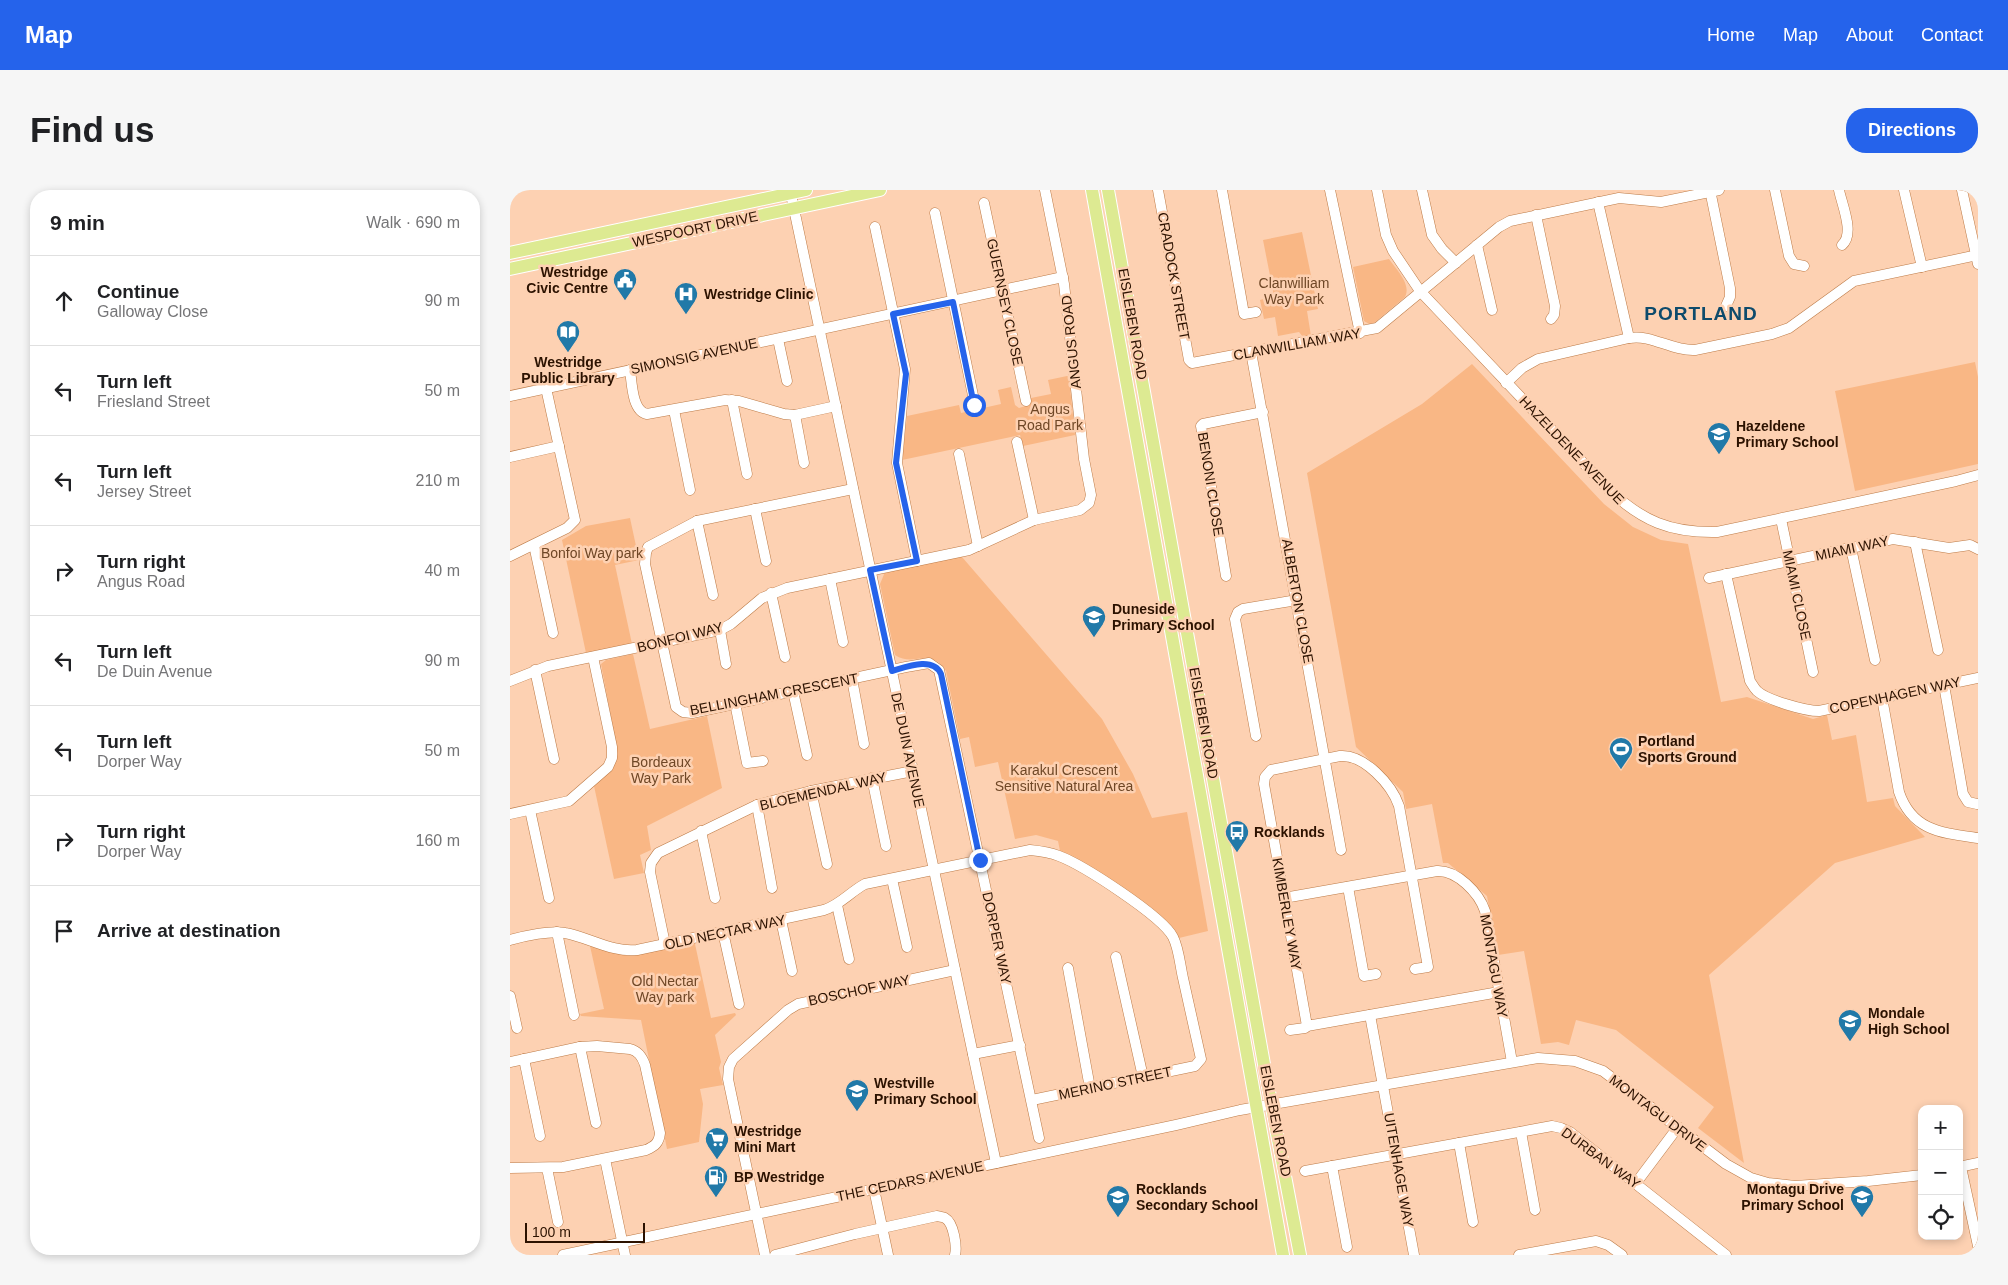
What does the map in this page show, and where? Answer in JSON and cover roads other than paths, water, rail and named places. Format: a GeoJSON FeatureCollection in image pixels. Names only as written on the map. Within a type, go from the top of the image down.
{"type":"FeatureCollection","features":[{"type":"Feature","properties":{"kind":"main road","name":"WESPOORT DRIVE"},"geometry":{"type":"LineString","coordinates":[[510,253],[806,190]]}},
{"type":"Feature","properties":{"kind":"main road","name":"WESPOORT DRIVE"},"geometry":{"type":"LineString","coordinates":[[510,269],[880,190]]}},
{"type":"Feature","properties":{"kind":"main road","name":"EISLEBEN ROAD"},"geometry":{"type":"LineString","coordinates":[[1092,190],[1283,1255]]}},
{"type":"Feature","properties":{"kind":"main road","name":"EISLEBEN ROAD"},"geometry":{"type":"LineString","coordinates":[[1108,190],[1300,1255]]}},
{"type":"Feature","properties":{"kind":"street","name":"ANGUS ROAD"},"geometry":{"type":"LineString","coordinates":[[870,570],[978,546],[1034,520],[1080,510],[1089,503],[1091,495],[1084,458],[1063,277],[1045,190]]}},
{"type":"Feature","properties":{"kind":"street","name":"CRADOCK STREET"},"geometry":{"type":"LineString","coordinates":[[1158,190],[1191,362]]}},
{"type":"Feature","properties":{"kind":"street"},"geometry":{"type":"LineString","coordinates":[[1222,190],[1244,314],[1256,312]]}},
{"type":"Feature","properties":{"kind":"street"},"geometry":{"type":"LineString","coordinates":[[1330,190],[1360,333]]}},
{"type":"Feature","properties":{"kind":"street","name":"HAZELDENE AVENUE"},"geometry":{"type":"LineString","coordinates":[[1377,190],[1386,235],[1393,251],[1420,291],[1608,490],[1625,506],[1652,522],[1680,530],[1717,532],[1959,481],[1978,479]]}},
{"type":"Feature","properties":{"kind":"street"},"geometry":{"type":"LineString","coordinates":[[1422,190],[1432,235],[1442,249],[1456,262]]}},
{"type":"Feature","properties":{"kind":"street"},"geometry":{"type":"LineString","coordinates":[[1775,190],[1789,256],[1794,264],[1804,266]]}},
{"type":"Feature","properties":{"kind":"street"},"geometry":{"type":"LineString","coordinates":[[1839,190],[1848,233],[1842,246]]}},
{"type":"Feature","properties":{"kind":"street"},"geometry":{"type":"LineString","coordinates":[[1904,190],[1922,267]]}},
{"type":"Feature","properties":{"kind":"street"},"geometry":{"type":"LineString","coordinates":[[1506,383],[1522,368],[1538,359],[1629,338],[1642,337],[1685,351],[1772,334],[1797,323],[1854,281],[1977,258],[1962,190]]}},
{"type":"Feature","properties":{"kind":"street","name":"CLANWILLIAM WAY"},"geometry":{"type":"LineString","coordinates":[[1191,362],[1360,333],[1377,328],[1505,223],[1598,202],[1618,194],[1661,202],[1713,191]]}},
{"type":"Feature","properties":{"kind":"street"},"geometry":{"type":"LineString","coordinates":[[1713,191],[1730,288],[1730,297],[1726,306]]}},
{"type":"Feature","properties":{"kind":"street","name":"DE DUIN AVENUE"},"geometry":{"type":"LineString","coordinates":[[790,192],[996,1163]]}},
{"type":"Feature","properties":{"kind":"street"},"geometry":{"type":"LineString","coordinates":[[1598,202],[1629,338]]}},
{"type":"Feature","properties":{"kind":"street","name":"GUERNSEY CLOSE"},"geometry":{"type":"LineString","coordinates":[[984,203],[1026,401]]}},
{"type":"Feature","properties":{"kind":"street"},"geometry":{"type":"LineString","coordinates":[[935,213],[974,405]]}},
{"type":"Feature","properties":{"kind":"street"},"geometry":{"type":"LineString","coordinates":[[1536,215],[1555,306],[1554,315],[1551,319]]}},
{"type":"Feature","properties":{"kind":"street"},"geometry":{"type":"LineString","coordinates":[[875,227],[906,374],[896,463],[917,561]]}},
{"type":"Feature","properties":{"kind":"street"},"geometry":{"type":"LineString","coordinates":[[1478,245],[1492,310]]}},
{"type":"Feature","properties":{"kind":"street","name":"SIMONSIG AVENUE"},"geometry":{"type":"LineString","coordinates":[[510,396],[1063,277]]}},
{"type":"Feature","properties":{"kind":"street"},"geometry":{"type":"LineString","coordinates":[[778,339],[787,381]]}},
{"type":"Feature","properties":{"kind":"street","name":"ALBERTON CLOSE"},"geometry":{"type":"LineString","coordinates":[[1251,352],[1341,850]]}},
{"type":"Feature","properties":{"kind":"street"},"geometry":{"type":"LineString","coordinates":[[630,370],[636,405],[639,411],[647,414],[714,401],[732,400],[784,414],[795,415],[836,406]]}},
{"type":"Feature","properties":{"kind":"street"},"geometry":{"type":"LineString","coordinates":[[510,556],[567,528],[575,520],[546,388]]}},
{"type":"Feature","properties":{"kind":"street"},"geometry":{"type":"LineString","coordinates":[[732,400],[747,474]]}},
{"type":"Feature","properties":{"kind":"street"},"geometry":{"type":"LineString","coordinates":[[674,410],[690,490]]}},
{"type":"Feature","properties":{"kind":"street","name":"BENONI CLOSE"},"geometry":{"type":"LineString","coordinates":[[1226,576],[1201,426],[1203,424],[1263,412]]}},
{"type":"Feature","properties":{"kind":"street"},"geometry":{"type":"LineString","coordinates":[[795,415],[804,463]]}},
{"type":"Feature","properties":{"kind":"street"},"geometry":{"type":"LineString","coordinates":[[1017,442],[1034,520]]}},
{"type":"Feature","properties":{"kind":"street"},"geometry":{"type":"LineString","coordinates":[[510,457],[559,446]]}},
{"type":"Feature","properties":{"kind":"street"},"geometry":{"type":"LineString","coordinates":[[959,454],[978,546]]}},
{"type":"Feature","properties":{"kind":"street","name":"HAZELDENE AVENUE"},"geometry":{"type":"LineString","coordinates":[[1959,481],[1978,475]]}},
{"type":"Feature","properties":{"kind":"street","name":"BELLINGHAM CRESCENT"},"geometry":{"type":"LineString","coordinates":[[853,489],[697,521],[648,547],[645,564],[676,707],[683,712],[692,713],[892,671]]}},
{"type":"Feature","properties":{"kind":"street"},"geometry":{"type":"LineString","coordinates":[[754,509],[766,561]]}},
{"type":"Feature","properties":{"kind":"street","name":"MIAMI CLOSE"},"geometry":{"type":"LineString","coordinates":[[1781,518],[1813,672]]}},
{"type":"Feature","properties":{"kind":"street"},"geometry":{"type":"LineString","coordinates":[[697,521],[713,595]]}},
{"type":"Feature","properties":{"kind":"street","name":"MIAMI WAY"},"geometry":{"type":"LineString","coordinates":[[1709,578],[1893,539],[1949,548],[1967,545],[1978,549]]}},
{"type":"Feature","properties":{"kind":"street"},"geometry":{"type":"LineString","coordinates":[[1916,542],[1938,650]]}},
{"type":"Feature","properties":{"kind":"street"},"geometry":{"type":"LineString","coordinates":[[534,545],[553,633]]}},
{"type":"Feature","properties":{"kind":"street"},"geometry":{"type":"LineString","coordinates":[[1851,548],[1875,660]]}},
{"type":"Feature","properties":{"kind":"street","name":"BONFOI WAY"},"geometry":{"type":"LineString","coordinates":[[510,681],[535,670],[720,630],[771,594],[870,570]]}},
{"type":"Feature","properties":{"kind":"street","name":"COPENHAGEN WAY"},"geometry":{"type":"LineString","coordinates":[[1726,574],[1750,681],[1757,691],[1770,698],[1814,711],[1978,678]]}},
{"type":"Feature","properties":{"kind":"street"},"geometry":{"type":"LineString","coordinates":[[830,579],[843,642]]}},
{"type":"Feature","properties":{"kind":"street"},"geometry":{"type":"LineString","coordinates":[[771,594],[785,657]]}},
{"type":"Feature","properties":{"kind":"street"},"geometry":{"type":"LineString","coordinates":[[1256,736],[1235,618],[1238,612],[1243,609],[1297,600]]}},
{"type":"Feature","properties":{"kind":"street"},"geometry":{"type":"LineString","coordinates":[[720,630],[726,664]]}},
{"type":"Feature","properties":{"kind":"street"},"geometry":{"type":"LineString","coordinates":[[510,814],[570,801],[608,767],[612,758],[612,748],[593,657]]}},
{"type":"Feature","properties":{"kind":"street","name":"DORPER WAY"},"geometry":{"type":"LineString","coordinates":[[892,671],[929,663],[939,670],[1039,1138]]}},
{"type":"Feature","properties":{"kind":"street"},"geometry":{"type":"LineString","coordinates":[[535,670],[554,759]]}},
{"type":"Feature","properties":{"kind":"street"},"geometry":{"type":"LineString","coordinates":[[852,679],[864,744]]}},
{"type":"Feature","properties":{"kind":"street"},"geometry":{"type":"LineString","coordinates":[[1944,684],[1963,794],[1968,802],[1977,804]]}},
{"type":"Feature","properties":{"kind":"street"},"geometry":{"type":"LineString","coordinates":[[793,691],[807,755]]}},
{"type":"Feature","properties":{"kind":"street"},"geometry":{"type":"LineString","coordinates":[[1882,698],[1899,792],[1904,804],[1915,818],[1928,828],[1944,833],[1978,838]]}},
{"type":"Feature","properties":{"kind":"street"},"geometry":{"type":"LineString","coordinates":[[735,703],[747,763],[763,761]]}},
{"type":"Feature","properties":{"kind":"street"},"geometry":{"type":"LineString","coordinates":[[1326,759],[1345,756],[1356,758],[1363,762],[1391,790],[1399,806],[1428,967],[1415,969]]}},
{"type":"Feature","properties":{"kind":"street","name":"KIMBERLEY WAY"},"geometry":{"type":"LineString","coordinates":[[1307,1026],[1264,780],[1268,773],[1275,768],[1326,759]]}},
{"type":"Feature","properties":{"kind":"street","name":"BLOEMENDAL WAY"},"geometry":{"type":"LineString","coordinates":[[665,944],[650,872],[650,863],[658,853],[768,800],[913,771]]}},
{"type":"Feature","properties":{"kind":"street"},"geometry":{"type":"LineString","coordinates":[[872,778],[886,846]]}},
{"type":"Feature","properties":{"kind":"street"},"geometry":{"type":"LineString","coordinates":[[811,791],[827,864]]}},
{"type":"Feature","properties":{"kind":"street"},"geometry":{"type":"LineString","coordinates":[[757,805],[772,888]]}},
{"type":"Feature","properties":{"kind":"street"},"geometry":{"type":"LineString","coordinates":[[530,810],[549,898]]}},
{"type":"Feature","properties":{"kind":"street"},"geometry":{"type":"LineString","coordinates":[[701,831],[715,898]]}},
{"type":"Feature","properties":{"kind":"street","name":"OLD NECTAR WAY"},"geometry":{"type":"LineString","coordinates":[[510,940],[557,932],[627,951],[824,910],[836,905],[865,884],[1030,850],[1042,851],[1060,856],[1075,864],[1154,917],[1170,933],[1178,952],[1200,1059],[1198,1064]]}},
{"type":"Feature","properties":{"kind":"street","name":"MONTAGU WAY"},"geometry":{"type":"LineString","coordinates":[[1284,898],[1437,871],[1449,872],[1479,898],[1485,911],[1512,1062]]}},
{"type":"Feature","properties":{"kind":"street"},"geometry":{"type":"LineString","coordinates":[[892,878],[907,946]]}},
{"type":"Feature","properties":{"kind":"street"},"geometry":{"type":"LineString","coordinates":[[1348,887],[1364,976],[1376,974]]}},
{"type":"Feature","properties":{"kind":"street"},"geometry":{"type":"LineString","coordinates":[[836,905],[849,959]]}},
{"type":"Feature","properties":{"kind":"street"},"geometry":{"type":"LineString","coordinates":[[781,920],[792,971]]}},
{"type":"Feature","properties":{"kind":"street"},"geometry":{"type":"LineString","coordinates":[[557,932],[574,1015]]}},
{"type":"Feature","properties":{"kind":"street"},"geometry":{"type":"LineString","coordinates":[[723,932],[739,1004]]}},
{"type":"Feature","properties":{"kind":"street"},"geometry":{"type":"LineString","coordinates":[[1116,957],[1143,1077]]}},
{"type":"Feature","properties":{"kind":"street"},"geometry":{"type":"LineString","coordinates":[[1068,968],[1090,1088]]}},
{"type":"Feature","properties":{"kind":"street","name":"BOSCHOF WAY"},"geometry":{"type":"LineString","coordinates":[[765,1255],[728,1079],[729,1067],[733,1059],[798,1004],[955,970]]}},
{"type":"Feature","properties":{"kind":"street"},"geometry":{"type":"LineString","coordinates":[[1290,1030],[1500,992]]}},
{"type":"Feature","properties":{"kind":"street"},"geometry":{"type":"LineString","coordinates":[[510,996],[517,1028]]}},
{"type":"Feature","properties":{"kind":"street","name":"UITENHAGE WAY"},"geometry":{"type":"LineString","coordinates":[[1370,1015],[1414,1255]]}},
{"type":"Feature","properties":{"kind":"street"},"geometry":{"type":"LineString","coordinates":[[973,1054],[1020,1045]]}},
{"type":"Feature","properties":{"kind":"street"},"geometry":{"type":"LineString","coordinates":[[580,1047],[596,1123]]}},
{"type":"Feature","properties":{"kind":"street"},"geometry":{"type":"LineString","coordinates":[[510,1062],[580,1047],[630,1048],[640,1055],[645,1065],[660,1133],[659,1140],[654,1146],[605,1159],[563,1167],[510,1168]]}},
{"type":"Feature","properties":{"kind":"street","name":"MONTAGU DRIVE"},"geometry":{"type":"LineString","coordinates":[[1272,1105],[1512,1062],[1555,1058],[1587,1065],[1610,1076],[1737,1171],[1751,1178],[1768,1183],[1802,1186],[1918,1175]]}},
{"type":"Feature","properties":{"kind":"street"},"geometry":{"type":"LineString","coordinates":[[524,1059],[540,1136]]}},
{"type":"Feature","properties":{"kind":"street","name":"MERINO STREET"},"geometry":{"type":"LineString","coordinates":[[1032,1100],[1198,1064]]}},
{"type":"Feature","properties":{"kind":"street","name":"THE CEDARS AVENUE"},"geometry":{"type":"LineString","coordinates":[[563,1255],[1240,1110],[1272,1105]]}},
{"type":"Feature","properties":{"kind":"street","name":"DURBAN WAY"},"geometry":{"type":"LineString","coordinates":[[1305,1171],[1552,1126],[1566,1130],[1726,1255]]}},
{"type":"Feature","properties":{"kind":"street"},"geometry":{"type":"LineString","coordinates":[[1636,1183],[1678,1127]]}},
{"type":"Feature","properties":{"kind":"street"},"geometry":{"type":"LineString","coordinates":[[1521,1132],[1535,1210]]}},
{"type":"Feature","properties":{"kind":"street"},"geometry":{"type":"LineString","coordinates":[[1459,1143],[1473,1222]]}},
{"type":"Feature","properties":{"kind":"street"},"geometry":{"type":"LineString","coordinates":[[605,1159],[625,1255]]}},
{"type":"Feature","properties":{"kind":"street"},"geometry":{"type":"LineString","coordinates":[[1963,1166],[1978,1163]]}},
{"type":"Feature","properties":{"kind":"street"},"geometry":{"type":"LineString","coordinates":[[1332,1166],[1347,1247]]}},
{"type":"Feature","properties":{"kind":"street"},"geometry":{"type":"LineString","coordinates":[[547,1168],[558,1222]]}},
{"type":"Feature","properties":{"kind":"street"},"geometry":{"type":"LineString","coordinates":[[1963,1180],[1977,1239]]}},
{"type":"Feature","properties":{"kind":"street"},"geometry":{"type":"LineString","coordinates":[[874,1189],[888,1255]]}},
{"type":"Feature","properties":{"kind":"street"},"geometry":{"type":"LineString","coordinates":[[775,1255],[937,1216],[945,1218],[950,1224],[956,1250],[955,1255]]}},
{"type":"Feature","properties":{"kind":"street"},"geometry":{"type":"LineString","coordinates":[[1519,1255],[1543,1253],[1596,1242],[1608,1245],[1622,1255]]}},
{"type":"Feature","properties":{"kind":"place","name":"Westridge Civic Centre"},"geometry":{"type":"Point","coordinates":[625,301]}},
{"type":"Feature","properties":{"kind":"place","name":"Westridge Clinic"},"geometry":{"type":"Point","coordinates":[686,315]}},
{"type":"Feature","properties":{"kind":"place","name":"Westridge Public Library"},"geometry":{"type":"Point","coordinates":[568,353]}},
{"type":"Feature","properties":{"kind":"place","name":"Hazeldene Primary School"},"geometry":{"type":"Point","coordinates":[1719,455]}},
{"type":"Feature","properties":{"kind":"place","name":"Duneside Primary School"},"geometry":{"type":"Point","coordinates":[1094,638]}},
{"type":"Feature","properties":{"kind":"place","name":"Portland Sports Ground"},"geometry":{"type":"Point","coordinates":[1621,770]}},
{"type":"Feature","properties":{"kind":"place","name":"Rocklands"},"geometry":{"type":"Point","coordinates":[1237,853]}},
{"type":"Feature","properties":{"kind":"place","name":"Mondale High School"},"geometry":{"type":"Point","coordinates":[1850,1042]}},
{"type":"Feature","properties":{"kind":"place","name":"Westville Primary School"},"geometry":{"type":"Point","coordinates":[857,1112]}},
{"type":"Feature","properties":{"kind":"place","name":"Westridge Mini Mart"},"geometry":{"type":"Point","coordinates":[717,1160]}},
{"type":"Feature","properties":{"kind":"place","name":"BP Westridge"},"geometry":{"type":"Point","coordinates":[716,1198]}},
{"type":"Feature","properties":{"kind":"place","name":"Rocklands Secondary School"},"geometry":{"type":"Point","coordinates":[1118,1218]}},
{"type":"Feature","properties":{"kind":"place","name":"Montagu Drive Primary School"},"geometry":{"type":"Point","coordinates":[1862,1218]}},
{"type":"Feature","properties":{"kind":"district","name":"PORTLAND"},"geometry":{"type":"Point","coordinates":[1701,313]}},
{"type":"Feature","properties":{"kind":"park label","name":"Clanwilliam Way Park"},"geometry":{"type":"Point","coordinates":[1294,292]}},
{"type":"Feature","properties":{"kind":"park label","name":"Angus Road Park"},"geometry":{"type":"Point","coordinates":[1050,417]}},
{"type":"Feature","properties":{"kind":"park label","name":"Bonfoi Way park"},"geometry":{"type":"Point","coordinates":[592,553]}},
{"type":"Feature","properties":{"kind":"park label","name":"Bordeaux Way Park"},"geometry":{"type":"Point","coordinates":[661,770]}},
{"type":"Feature","properties":{"kind":"park label","name":"Karakul Crescent Sensitive Natural Area"},"geometry":{"type":"Point","coordinates":[1064,778]}},
{"type":"Feature","properties":{"kind":"park label","name":"Old Nectar Way park"},"geometry":{"type":"Point","coordinates":[665,990]}}]}
